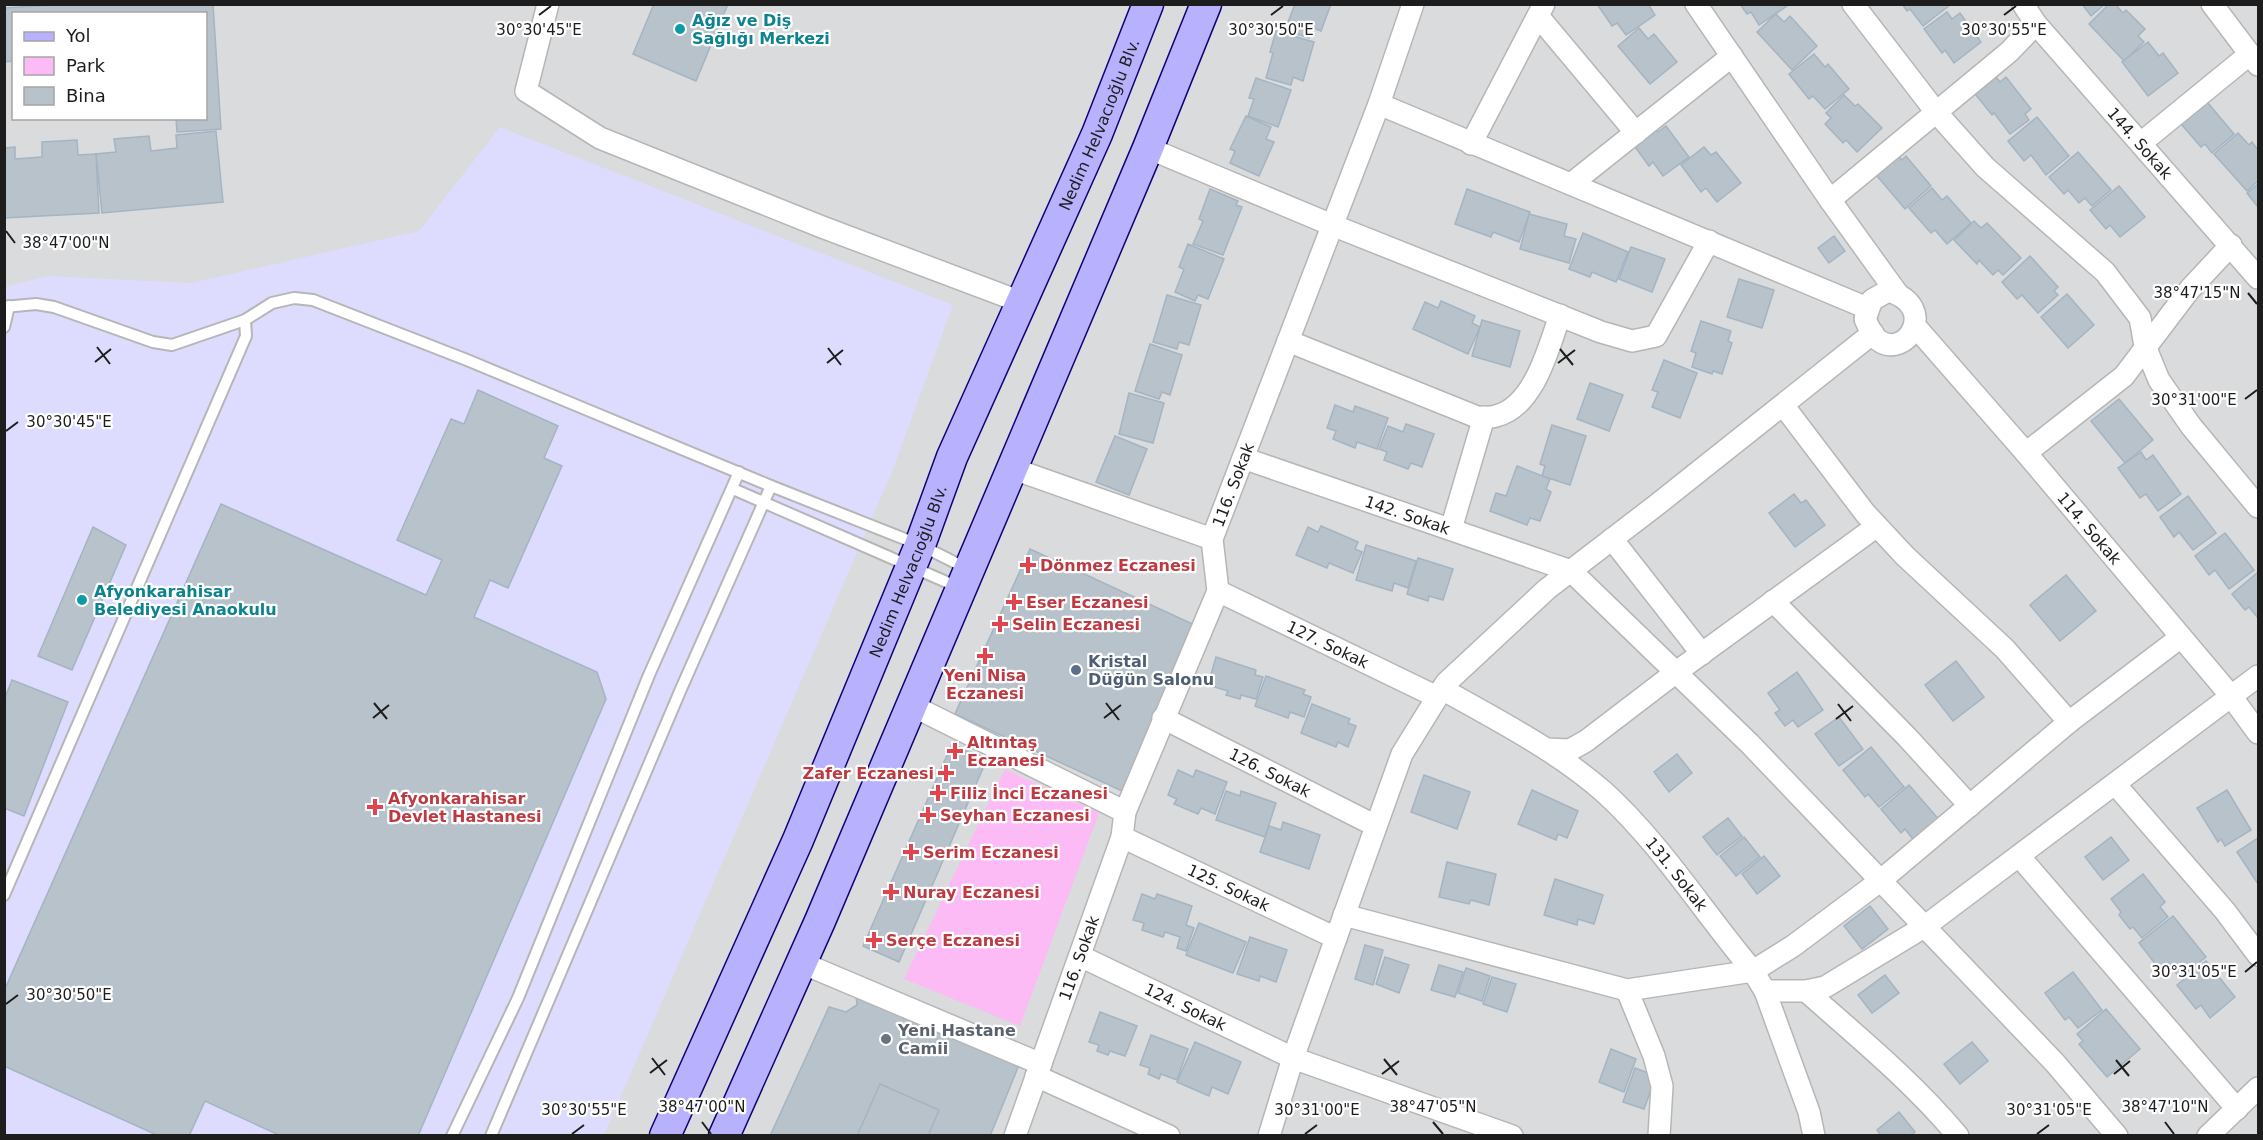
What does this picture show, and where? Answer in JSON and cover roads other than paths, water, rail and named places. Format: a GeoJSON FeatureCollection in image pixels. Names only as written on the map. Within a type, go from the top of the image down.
{"type":"FeatureCollection","features":[{"type":"Feature","properties":{"kind":"main road","name":"Nedim Helvacıoğlu Blv."},"geometry":{"type":"LineString","coordinates":[[665,1136],[798,840],[916,555],[952,457],[1097,134],[1148,4]]}},
{"type":"Feature","properties":{"kind":"main road"},"geometry":{"type":"LineString","coordinates":[[724,1136],[802,963],[1148,148],[1206,4]]}},
{"type":"Feature","properties":{"kind":"street"},"geometry":{"type":"LineString","coordinates":[[548,4],[526,91],[600,138],[822,227],[1021,302]]}},
{"type":"Feature","properties":{"kind":"street","name":"116. Sokak"},"geometry":{"type":"LineString","coordinates":[[1015,1136],[1122,837],[1125,812],[1218,591],[1212,539],[1379,104],[1413,4]]}},
{"type":"Feature","properties":{"kind":"street"},"geometry":{"type":"LineString","coordinates":[[1696,4],[1830,200],[1897,293]]}},
{"type":"Feature","properties":{"kind":"street"},"geometry":{"type":"LineString","coordinates":[[1853,4],[1936,112],[1985,167],[2104,272],[2140,318],[2145,346],[2159,380],[2191,426],[2259,507]]}},
{"type":"Feature","properties":{"kind":"street","name":"144. Sokak"},"geometry":{"type":"LineString","coordinates":[[2023,4],[2036,24],[2259,278]]}},
{"type":"Feature","properties":{"kind":"street"},"geometry":{"type":"LineString","coordinates":[[2141,143],[2254,60],[2212,4]]}},
{"type":"Feature","properties":{"kind":"street"},"geometry":{"type":"LineString","coordinates":[[1471,144],[1541,10],[1636,132]]}},
{"type":"Feature","properties":{"kind":"street"},"geometry":{"type":"LineString","coordinates":[[1830,200],[2009,52],[2036,24]]}},
{"type":"Feature","properties":{"kind":"street"},"geometry":{"type":"LineString","coordinates":[[1571,184],[1732,56]]}},
{"type":"Feature","properties":{"kind":"street"},"geometry":{"type":"LineString","coordinates":[[1379,104],[1867,308]]}},
{"type":"Feature","properties":{"kind":"street"},"geometry":{"type":"LineString","coordinates":[[1148,148],[1332,225],[1601,332],[1632,341],[1656,336],[1709,241]]}},
{"type":"Feature","properties":{"kind":"street"},"geometry":{"type":"LineString","coordinates":[[2026,453],[2124,376],[2190,288],[2231,244]]}},
{"type":"Feature","properties":{"kind":"street"},"geometry":{"type":"LineString","coordinates":[[1888,291],[1897,293],[1908,300],[1915,312],[1915,326],[1908,337],[1898,344],[1888,344],[1877,340],[1865,319],[1867,308],[1879,295],[1888,291]]}},
{"type":"Feature","properties":{"kind":"street"},"geometry":{"type":"LineString","coordinates":[[1288,341],[1477,417],[1497,416],[1521,401],[1538,375],[1560,315]]}},
{"type":"Feature","properties":{"kind":"street","name":"114. Sokak"},"geometry":{"type":"LineString","coordinates":[[1915,326],[2026,453],[2231,696],[2259,733]]}},
{"type":"Feature","properties":{"kind":"street"},"geometry":{"type":"LineString","coordinates":[[1269,1136],[1293,1058],[1402,754],[1446,683],[1547,590],[1873,333]]}},
{"type":"Feature","properties":{"kind":"street"},"geometry":{"type":"LineString","coordinates":[[1783,405],[1877,526],[1905,556],[2005,649],[2069,722]]}},
{"type":"Feature","properties":{"kind":"street"},"geometry":{"type":"LineString","coordinates":[[1451,529],[1484,417]]}},
{"type":"Feature","properties":{"kind":"street","name":"142. Sokak"},"geometry":{"type":"LineString","coordinates":[[1242,458],[1571,571]]}},
{"type":"Feature","properties":{"kind":"street"},"geometry":{"type":"LineString","coordinates":[[1011,468],[1212,539]]}},
{"type":"Feature","properties":{"kind":"street"},"geometry":{"type":"LineString","coordinates":[[1546,749],[1570,750],[1586,741],[1877,526]]}},
{"type":"Feature","properties":{"kind":"street"},"geometry":{"type":"LineString","coordinates":[[1612,539],[1702,654]]}},
{"type":"Feature","properties":{"kind":"street"},"geometry":{"type":"LineString","coordinates":[[1571,571],[1750,744],[2055,1063],[2117,1136]]}},
{"type":"Feature","properties":{"kind":"street","name":"127. Sokak"},"geometry":{"type":"LineString","coordinates":[[1218,591],[1440,693]]}},
{"type":"Feature","properties":{"kind":"street"},"geometry":{"type":"LineString","coordinates":[[1773,601],[1907,737],[1970,806]]}},
{"type":"Feature","properties":{"kind":"street"},"geometry":{"type":"LineString","coordinates":[[1344,915],[1627,990],[1753,971],[1792,946],[1880,881],[2069,722],[2181,637]]}},
{"type":"Feature","properties":{"kind":"street"},"geometry":{"type":"LineString","coordinates":[[1766,992],[1806,991],[1825,987],[1923,927],[2259,676]]}},
{"type":"Feature","properties":{"kind":"street","name":"131. Sokak"},"geometry":{"type":"LineString","coordinates":[[1440,693],[1546,749],[1603,792],[1659,849],[1753,971],[1766,992],[1809,1112],[1814,1136]]}},
{"type":"Feature","properties":{"kind":"street"},"geometry":{"type":"LineString","coordinates":[[911,705],[1125,812]]}},
{"type":"Feature","properties":{"kind":"street","name":"126. Sokak"},"geometry":{"type":"LineString","coordinates":[[1163,718],[1376,826]]}},
{"type":"Feature","properties":{"kind":"street"},"geometry":{"type":"LineString","coordinates":[[2115,784],[2226,911],[2259,955]]}},
{"type":"Feature","properties":{"kind":"street","name":"125. Sokak"},"geometry":{"type":"LineString","coordinates":[[1122,837],[1336,938]]}},
{"type":"Feature","properties":{"kind":"street"},"geometry":{"type":"LineString","coordinates":[[2019,856],[2237,1109]]}},
{"type":"Feature","properties":{"kind":"street","name":"124. Sokak"},"geometry":{"type":"LineString","coordinates":[[1080,956],[1293,1058],[1512,1136]]}},
{"type":"Feature","properties":{"kind":"street"},"geometry":{"type":"LineString","coordinates":[[802,963],[1038,1070],[1169,1136]]}},
{"type":"Feature","properties":{"kind":"street"},"geometry":{"type":"LineString","coordinates":[[1627,990],[1654,1056],[1662,1086],[1659,1136]]}},
{"type":"Feature","properties":{"kind":"street"},"geometry":{"type":"LineString","coordinates":[[1806,991],[1904,1078],[1958,1136]]}},
{"type":"Feature","properties":{"kind":"street"},"geometry":{"type":"LineString","coordinates":[[2208,1136],[2259,1088]]}},
{"type":"Feature","properties":{"kind":"lane"},"geometry":{"type":"LineString","coordinates":[[4,327],[7,306],[36,304],[54,307],[153,342],[172,345],[245,320],[272,303],[294,298],[313,300],[467,360],[739,472],[964,579]]}},
{"type":"Feature","properties":{"kind":"lane"},"geometry":{"type":"LineString","coordinates":[[4,895],[246,336],[245,320]]}},
{"type":"Feature","properties":{"kind":"lane"},"geometry":{"type":"LineString","coordinates":[[452,1136],[518,998],[649,675],[739,472]]}},
{"type":"Feature","properties":{"kind":"lane"},"geometry":{"type":"LineString","coordinates":[[491,1136],[681,689],[771,486]]}},
{"type":"Feature","properties":{"kind":"lane"},"geometry":{"type":"LineString","coordinates":[[733,489],[916,555],[964,579]]}},
{"type":"Feature","properties":{"kind":"place","name":"Ağız ve Diş Sağlığı Merkezi"},"geometry":{"type":"Point","coordinates":[680,29]}},
{"type":"Feature","properties":{"kind":"place","name":"Dönmez Eczanesi"},"geometry":{"type":"Point","coordinates":[1028,565]}},
{"type":"Feature","properties":{"kind":"place","name":"Afyonkarahisar Belediyesi Anaokulu"},"geometry":{"type":"Point","coordinates":[82,600]}},
{"type":"Feature","properties":{"kind":"place","name":"Eser Eczanesi"},"geometry":{"type":"Point","coordinates":[1014,602]}},
{"type":"Feature","properties":{"kind":"place","name":"Selin Eczanesi"},"geometry":{"type":"Point","coordinates":[1000,624]}},
{"type":"Feature","properties":{"kind":"place","name":"Yeni Nisa Eczanesi"},"geometry":{"type":"Point","coordinates":[985,656]}},
{"type":"Feature","properties":{"kind":"place","name":"Kristal Düğün Salonu"},"geometry":{"type":"Point","coordinates":[1076,670]}},
{"type":"Feature","properties":{"kind":"place","name":"Altıntaş Eczanesi"},"geometry":{"type":"Point","coordinates":[955,751]}},
{"type":"Feature","properties":{"kind":"place","name":"Zafer Eczanesi"},"geometry":{"type":"Point","coordinates":[946,773]}},
{"type":"Feature","properties":{"kind":"place","name":"Filiz İnci Eczanesi"},"geometry":{"type":"Point","coordinates":[938,793]}},
{"type":"Feature","properties":{"kind":"place","name":"Afyonkarahisar Devlet Hastanesi"},"geometry":{"type":"Point","coordinates":[375,807]}},
{"type":"Feature","properties":{"kind":"place","name":"Seyhan Eczanesi"},"geometry":{"type":"Point","coordinates":[928,815]}},
{"type":"Feature","properties":{"kind":"place","name":"Serim Eczanesi"},"geometry":{"type":"Point","coordinates":[911,852]}},
{"type":"Feature","properties":{"kind":"place","name":"Nuray Eczanesi"},"geometry":{"type":"Point","coordinates":[891,892]}},
{"type":"Feature","properties":{"kind":"place","name":"Serçe Eczanesi"},"geometry":{"type":"Point","coordinates":[874,940]}},
{"type":"Feature","properties":{"kind":"place","name":"Yeni Hastane Camii"},"geometry":{"type":"Point","coordinates":[886,1039]}}]}
